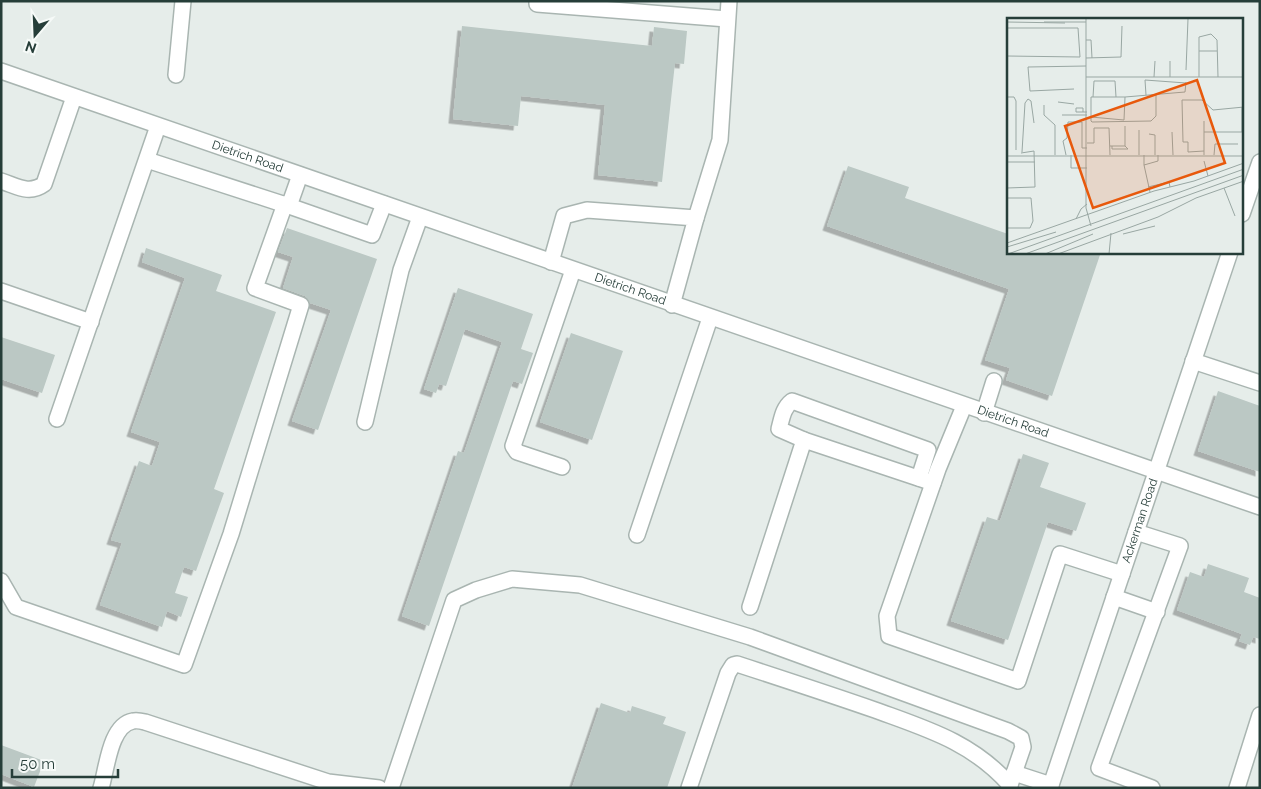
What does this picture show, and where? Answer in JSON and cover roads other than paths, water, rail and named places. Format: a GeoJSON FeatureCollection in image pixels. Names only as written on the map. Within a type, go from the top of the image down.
{"type":"FeatureCollection","features":[{"type":"Feature","properties":{"kind":"street"},"geometry":{"type":"LineString","coordinates":[[176,75],[183,1]]}},
{"type":"Feature","properties":{"kind":"street"},"geometry":{"type":"LineString","coordinates":[[536,1],[537,4],[728,19]]}},
{"type":"Feature","properties":{"kind":"street"},"geometry":{"type":"LineString","coordinates":[[672,305],[720,140],[729,1]]}},
{"type":"Feature","properties":{"kind":"street","name":"Dietrich Road"},"geometry":{"type":"LineString","coordinates":[[1,71],[1260,508]]}},
{"type":"Feature","properties":{"kind":"street"},"geometry":{"type":"LineString","coordinates":[[1,181],[26,190],[37,189],[44,184],[74,97]]}},
{"type":"Feature","properties":{"kind":"street"},"geometry":{"type":"LineString","coordinates":[[57,419],[158,126]]}},
{"type":"Feature","properties":{"kind":"street"},"geometry":{"type":"LineString","coordinates":[[147,160],[287,205],[372,235],[384,204]]}},
{"type":"Feature","properties":{"kind":"street"},"geometry":{"type":"LineString","coordinates":[[1244,208],[1260,162]]}},
{"type":"Feature","properties":{"kind":"street"},"geometry":{"type":"LineString","coordinates":[[1,581],[16,607],[184,666],[231,534],[301,305],[255,288],[300,175]]}},
{"type":"Feature","properties":{"kind":"street"},"geometry":{"type":"LineString","coordinates":[[551,262],[564,216],[588,210],[696,218]]}},
{"type":"Feature","properties":{"kind":"street"},"geometry":{"type":"LineString","coordinates":[[365,422],[401,270],[420,217]]}},
{"type":"Feature","properties":{"kind":"street","name":"Ackerman Road"},"geometry":{"type":"LineString","coordinates":[[1050,787],[1229,254]]}},
{"type":"Feature","properties":{"kind":"street"},"geometry":{"type":"LineString","coordinates":[[562,467],[517,452],[513,446],[573,270]]}},
{"type":"Feature","properties":{"kind":"street"},"geometry":{"type":"LineString","coordinates":[[1,291],[91,322]]}},
{"type":"Feature","properties":{"kind":"street"},"geometry":{"type":"LineString","coordinates":[[637,535],[710,318]]}},
{"type":"Feature","properties":{"kind":"street"},"geometry":{"type":"LineString","coordinates":[[1193,361],[1260,383]]}},
{"type":"Feature","properties":{"kind":"street"},"geometry":{"type":"LineString","coordinates":[[984,413],[994,381]]}},
{"type":"Feature","properties":{"kind":"street"},"geometry":{"type":"LineString","coordinates":[[792,401],[928,450],[926,480],[804,440],[780,429],[787,405],[792,401]]}},
{"type":"Feature","properties":{"kind":"street"},"geometry":{"type":"LineString","coordinates":[[964,406],[926,480],[887,616],[889,636],[1018,681],[1060,554],[1122,574]]}},
{"type":"Feature","properties":{"kind":"street"},"geometry":{"type":"LineString","coordinates":[[750,607],[804,440]]}},
{"type":"Feature","properties":{"kind":"street"},"geometry":{"type":"LineString","coordinates":[[1136,532],[1180,546],[1099,768],[1152,788]]}},
{"type":"Feature","properties":{"kind":"street"},"geometry":{"type":"LineString","coordinates":[[391,788],[454,600],[476,590],[512,579],[580,584],[750,638],[991,724],[1021,738],[1023,747],[1011,782]]}},
{"type":"Feature","properties":{"kind":"street"},"geometry":{"type":"LineString","coordinates":[[1114,597],[1157,612]]}},
{"type":"Feature","properties":{"kind":"street"},"geometry":{"type":"LineString","coordinates":[[689,788],[730,668],[737,664],[838,697],[956,741],[977,754],[1011,782],[1050,787]]}},
{"type":"Feature","properties":{"kind":"street"},"geometry":{"type":"LineString","coordinates":[[1237,788],[1260,714]]}},
{"type":"Feature","properties":{"kind":"street"},"geometry":{"type":"LineString","coordinates":[[101,788],[114,736],[125,724],[134,720],[328,782],[379,788]]}}]}
